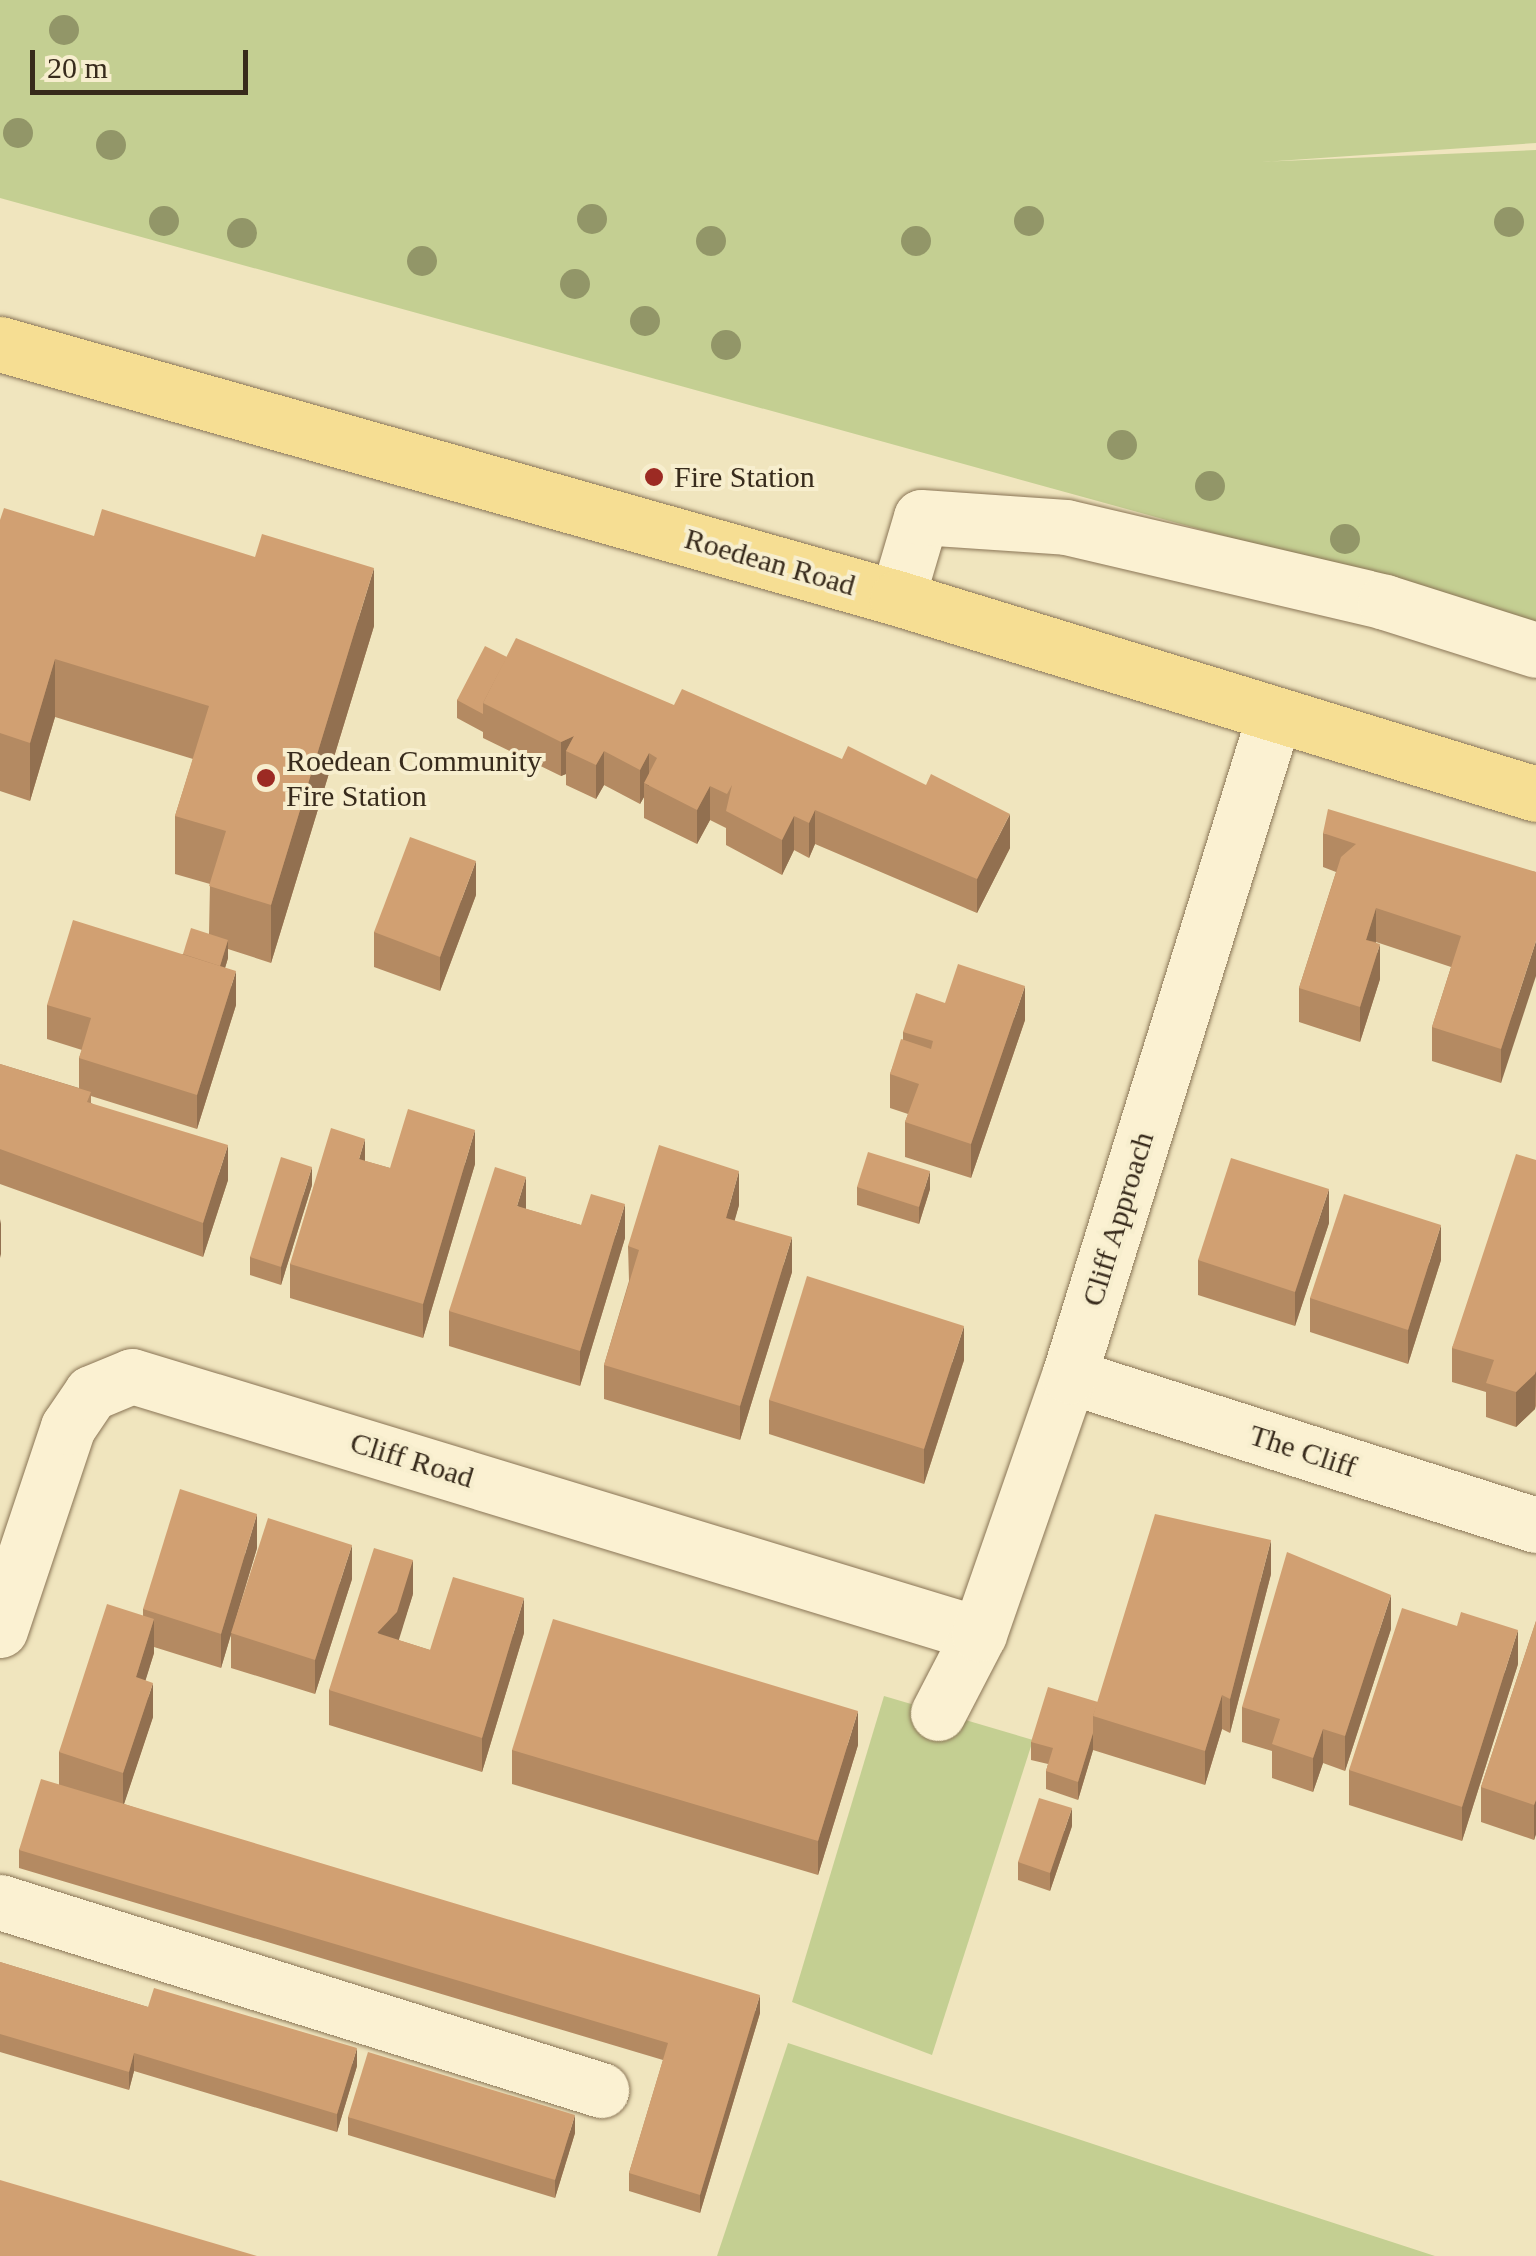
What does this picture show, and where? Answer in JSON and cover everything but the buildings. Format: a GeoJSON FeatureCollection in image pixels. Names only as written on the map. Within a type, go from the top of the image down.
{"type":"FeatureCollection","features":[{"type":"Feature","properties":{"kind":"main road","name":"Roedean Road"},"geometry":{"type":"LineString","coordinates":[[0,344],[897,598],[1536,794]]}},
{"type":"Feature","properties":{"kind":"street"},"geometry":{"type":"LineString","coordinates":[[897,598],[921,517],[1066,527],[1385,602],[1536,650]]}},
{"type":"Feature","properties":{"kind":"street","name":"Cliff Approach"},"geometry":{"type":"LineString","coordinates":[[938,1712],[979,1634],[1070,1376],[1274,716]]}},
{"type":"Feature","properties":{"kind":"street","name":"Cliff Road"},"geometry":{"type":"LineString","coordinates":[[0,1630],[74,1416],[91,1393],[132,1376],[979,1634]]}},
{"type":"Feature","properties":{"kind":"street","name":"The Cliff"},"geometry":{"type":"LineString","coordinates":[[1070,1376],[1536,1525]]}},
{"type":"Feature","properties":{"kind":"street"},"geometry":{"type":"LineString","coordinates":[[0,1902],[602,2090]]}},
{"type":"Feature","properties":{"kind":"green space"},"geometry":{"type":"Polygon","coordinates":[[[0,0],[1536,0],[1536,143],[1261,162],[1536,150],[1536,622],[0,198],[0,0]]]}},
{"type":"Feature","properties":{"kind":"green space"},"geometry":{"type":"Polygon","coordinates":[[[884,1696],[1033,1740],[932,2055],[792,2002],[884,1696]]]}},
{"type":"Feature","properties":{"kind":"green space"},"geometry":{"type":"Polygon","coordinates":[[[788,2043],[1217,2185],[1435,2256],[717,2256],[788,2043]]]}},
{"type":"Feature","properties":{"kind":"place","name":"Fire Station"},"geometry":{"type":"Point","coordinates":[654,477]}},
{"type":"Feature","properties":{"kind":"place","name":"Roedean Community Fire Station"},"geometry":{"type":"Point","coordinates":[266,778]}}]}
